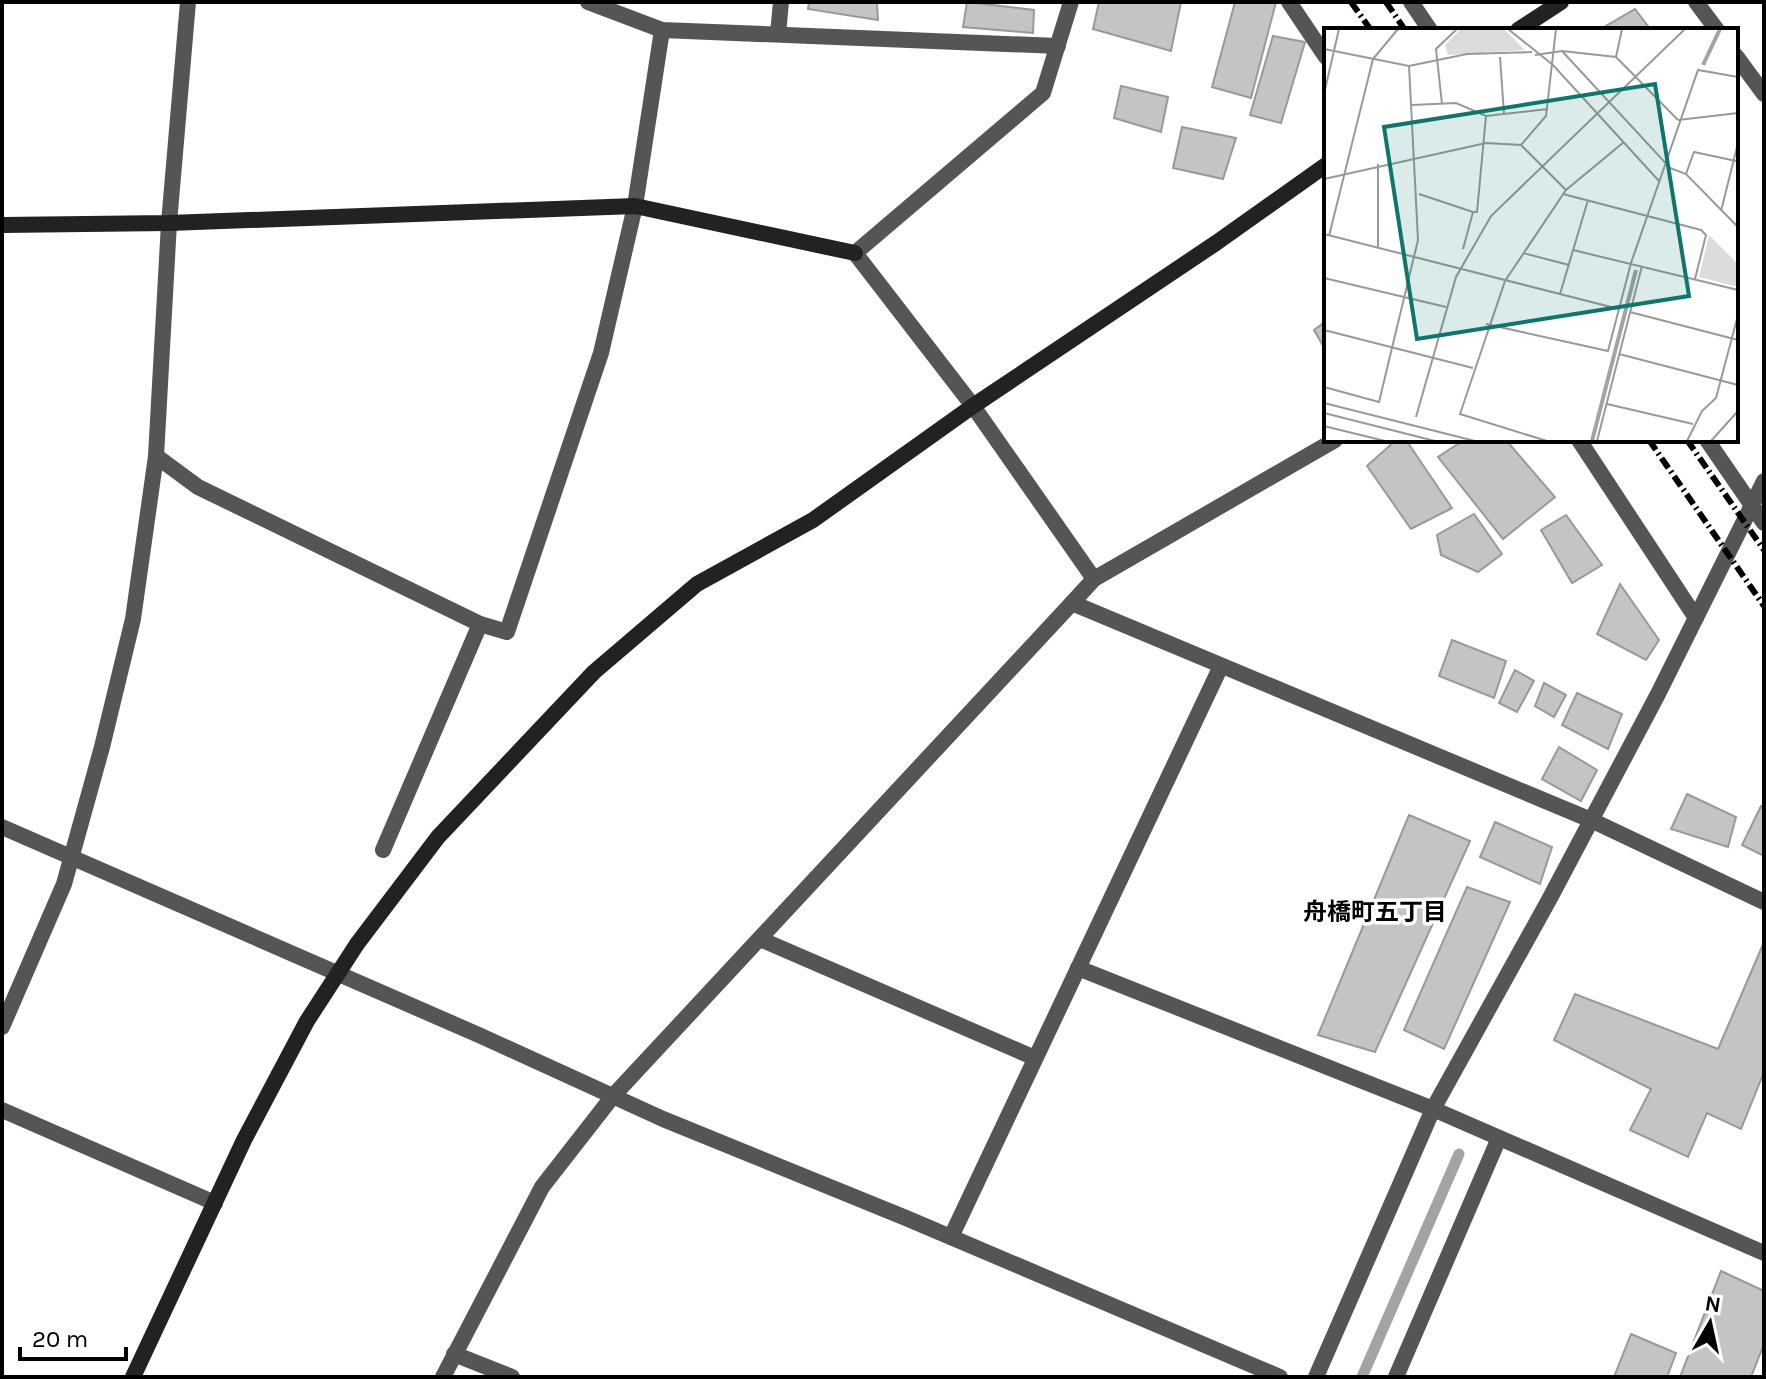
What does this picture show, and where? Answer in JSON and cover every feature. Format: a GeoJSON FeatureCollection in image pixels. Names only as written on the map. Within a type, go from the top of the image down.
{"type":"FeatureCollection","features":[{"type":"Feature","properties":{"kind":"street"},"geometry":{"type":"LineString","coordinates":[[2,1027],[64,884],[133,619],[156,456],[169,223],[188,2]]}},
{"type":"Feature","properties":{"kind":"street"},"geometry":{"type":"LineString","coordinates":[[588,2],[662,30],[1058,46]]}},
{"type":"Feature","properties":{"kind":"street"},"geometry":{"type":"LineString","coordinates":[[778,34],[781,2]]}},
{"type":"Feature","properties":{"kind":"street"},"geometry":{"type":"LineString","coordinates":[[855,253],[1043,93],[1071,2]]}},
{"type":"Feature","properties":{"kind":"street"},"geometry":{"type":"LineString","coordinates":[[1289,2],[1324,54]]}},
{"type":"Feature","properties":{"kind":"street"},"geometry":{"type":"LineString","coordinates":[[1411,2],[1429,28]]}},
{"type":"Feature","properties":{"kind":"street"},"geometry":{"type":"LineString","coordinates":[[1521,28],[1561,2]]}},
{"type":"Feature","properties":{"kind":"street"},"geometry":{"type":"LineString","coordinates":[[1696,2],[1716,28]]}},
{"type":"Feature","properties":{"kind":"street"},"geometry":{"type":"LineString","coordinates":[[156,456],[198,487],[480,624],[507,632],[601,353],[635,206],[662,30]]}},
{"type":"Feature","properties":{"kind":"street"},"geometry":{"type":"LineString","coordinates":[[1738,59],[1764,94]]}},
{"type":"Feature","properties":{"kind":"street"},"geometry":{"type":"LineString","coordinates":[[133,1377],[244,1140],[307,1021],[337,974],[438,837],[594,672],[697,584],[813,520],[973,406],[1324,166]]}},
{"type":"Feature","properties":{"kind":"street"},"geometry":{"type":"LineString","coordinates":[[2,225],[169,223],[635,206],[855,253],[973,406],[1094,579]]}},
{"type":"Feature","properties":{"kind":"street"},"geometry":{"type":"LineString","coordinates":[[443,1377],[542,1187],[613,1096],[1094,579],[1332,442]]}},
{"type":"Feature","properties":{"kind":"street"},"geometry":{"type":"LineString","coordinates":[[1580,442],[1696,618]]}},
{"type":"Feature","properties":{"kind":"street"},"geometry":{"type":"LineString","coordinates":[[1708,442],[1764,523]]}},
{"type":"Feature","properties":{"kind":"street"},"geometry":{"type":"LineString","coordinates":[[1316,1377],[1433,1109],[1591,820],[1764,481]]}},
{"type":"Feature","properties":{"kind":"street"},"geometry":{"type":"LineString","coordinates":[[1072,603],[1591,820],[1764,902]]}},
{"type":"Feature","properties":{"kind":"street"},"geometry":{"type":"LineString","coordinates":[[383,850],[480,624]]}},
{"type":"Feature","properties":{"kind":"street"},"geometry":{"type":"LineString","coordinates":[[951,1237],[1221,666]]}},
{"type":"Feature","properties":{"kind":"street"},"geometry":{"type":"LineString","coordinates":[[2,827],[663,1119],[1280,1377]]}},
{"type":"Feature","properties":{"kind":"street"},"geometry":{"type":"LineString","coordinates":[[760,939],[1035,1058]]}},
{"type":"Feature","properties":{"kind":"street"},"geometry":{"type":"LineString","coordinates":[[1078,968],[1433,1109],[1764,1253]]}},
{"type":"Feature","properties":{"kind":"street"},"geometry":{"type":"LineString","coordinates":[[2,1110],[215,1203]]}},
{"type":"Feature","properties":{"kind":"street"},"geometry":{"type":"LineString","coordinates":[[1396,1377],[1499,1138]]}},
{"type":"Feature","properties":{"kind":"street"},"geometry":{"type":"LineString","coordinates":[[454,1354],[512,1377]]}},
{"type":"Feature","properties":{"kind":"building"},"geometry":{"type":"Polygon","coordinates":[[[809,2],[877,2],[878,20],[808,9],[809,2]]]}},
{"type":"Feature","properties":{"kind":"building"},"geometry":{"type":"Polygon","coordinates":[[[967,2],[1034,10],[1033,33],[963,27],[967,2]]]}},
{"type":"Feature","properties":{"kind":"building"},"geometry":{"type":"Polygon","coordinates":[[[1099,2],[1181,2],[1171,51],[1093,29],[1099,2]]]}},
{"type":"Feature","properties":{"kind":"building"},"geometry":{"type":"Polygon","coordinates":[[[1235,2],[1276,2],[1251,98],[1212,87],[1235,2]]]}},
{"type":"Feature","properties":{"kind":"building"},"geometry":{"type":"Polygon","coordinates":[[[1635,9],[1649,28],[1602,28],[1635,9]]]}},
{"type":"Feature","properties":{"kind":"building"},"geometry":{"type":"Polygon","coordinates":[[[1273,36],[1305,42],[1281,123],[1250,115],[1273,36]]]}},
{"type":"Feature","properties":{"kind":"building"},"geometry":{"type":"Polygon","coordinates":[[[1121,86],[1168,97],[1161,132],[1114,118],[1121,86]]]}},
{"type":"Feature","properties":{"kind":"building"},"geometry":{"type":"Polygon","coordinates":[[[1182,127],[1236,138],[1223,179],[1173,168],[1182,127]]]}},
{"type":"Feature","properties":{"kind":"building"},"geometry":{"type":"Polygon","coordinates":[[[1324,322],[1324,348],[1314,330],[1324,322]]]}},
{"type":"Feature","properties":{"kind":"building"},"geometry":{"type":"Polygon","coordinates":[[[1394,442],[1407,442],[1452,508],[1411,529],[1367,466],[1394,442]]]}},
{"type":"Feature","properties":{"kind":"building"},"geometry":{"type":"Polygon","coordinates":[[[1461,442],[1508,442],[1555,497],[1503,539],[1438,457],[1461,442]]]}},
{"type":"Feature","properties":{"kind":"building"},"geometry":{"type":"Polygon","coordinates":[[[1474,514],[1502,554],[1478,572],[1441,555],[1437,535],[1474,514]]]}},
{"type":"Feature","properties":{"kind":"building"},"geometry":{"type":"Polygon","coordinates":[[[1566,515],[1602,565],[1572,583],[1541,530],[1566,515]]]}},
{"type":"Feature","properties":{"kind":"building"},"geometry":{"type":"Polygon","coordinates":[[[1620,584],[1659,640],[1646,660],[1597,634],[1620,584]]]}},
{"type":"Feature","properties":{"kind":"building"},"geometry":{"type":"Polygon","coordinates":[[[1452,640],[1506,661],[1494,698],[1439,676],[1452,640]]]}},
{"type":"Feature","properties":{"kind":"building"},"geometry":{"type":"Polygon","coordinates":[[[1515,670],[1534,681],[1517,712],[1499,703],[1515,670]]]}},
{"type":"Feature","properties":{"kind":"building"},"geometry":{"type":"Polygon","coordinates":[[[1544,683],[1566,695],[1554,717],[1535,706],[1544,683]]]}},
{"type":"Feature","properties":{"kind":"building"},"geometry":{"type":"Polygon","coordinates":[[[1577,693],[1622,714],[1608,749],[1562,725],[1577,693]]]}},
{"type":"Feature","properties":{"kind":"building"},"geometry":{"type":"Polygon","coordinates":[[[1559,747],[1597,770],[1581,801],[1542,779],[1559,747]]]}},
{"type":"Feature","properties":{"kind":"building"},"geometry":{"type":"Polygon","coordinates":[[[1687,794],[1736,817],[1728,847],[1671,829],[1687,794]]]}},
{"type":"Feature","properties":{"kind":"building"},"geometry":{"type":"Polygon","coordinates":[[[1761,806],[1764,807],[1764,856],[1742,845],[1761,806]]]}},
{"type":"Feature","properties":{"kind":"building"},"geometry":{"type":"Polygon","coordinates":[[[1409,815],[1470,841],[1375,1052],[1318,1035],[1409,815]]]}},
{"type":"Feature","properties":{"kind":"building"},"geometry":{"type":"Polygon","coordinates":[[[1495,822],[1552,847],[1540,884],[1480,857],[1495,822]]]}},
{"type":"Feature","properties":{"kind":"building"},"geometry":{"type":"Polygon","coordinates":[[[1467,887],[1510,902],[1444,1049],[1404,1030],[1467,887]]]}},
{"type":"Feature","properties":{"kind":"building"},"geometry":{"type":"Polygon","coordinates":[[[1764,942],[1764,1072],[1741,1129],[1707,1113],[1688,1157],[1630,1130],[1651,1089],[1554,1040],[1575,994],[1718,1049],[1764,942]]]}},
{"type":"Feature","properties":{"kind":"building"},"geometry":{"type":"Polygon","coordinates":[[[1721,1271],[1764,1291],[1764,1344],[1751,1377],[1680,1377],[1721,1271]]]}},
{"type":"Feature","properties":{"kind":"building"},"geometry":{"type":"Polygon","coordinates":[[[1631,1334],[1676,1353],[1667,1377],[1614,1377],[1631,1334]]]}},
{"type":"Feature","properties":{"kind":"waterway"},"geometry":{"type":"LineString","coordinates":[[1362,1377],[1459,1154]]}},
{"type":"Feature","properties":{"kind":"railway"},"geometry":{"type":"LineString","coordinates":[[1351,2],[1370,28]]}},
{"type":"Feature","properties":{"kind":"railway"},"geometry":{"type":"LineString","coordinates":[[1386,2],[1404,28]]}},
{"type":"Feature","properties":{"kind":"railway"},"geometry":{"type":"LineString","coordinates":[[1650,442],[1764,606]]}},
{"type":"Feature","properties":{"kind":"railway"},"geometry":{"type":"LineString","coordinates":[[1688,442],[1764,550]]}},
{"type":"Feature","properties":{"kind":"district","name":"舟橋町五丁目"},"geometry":{"type":"Point","coordinates":[1375,912]}}]}
